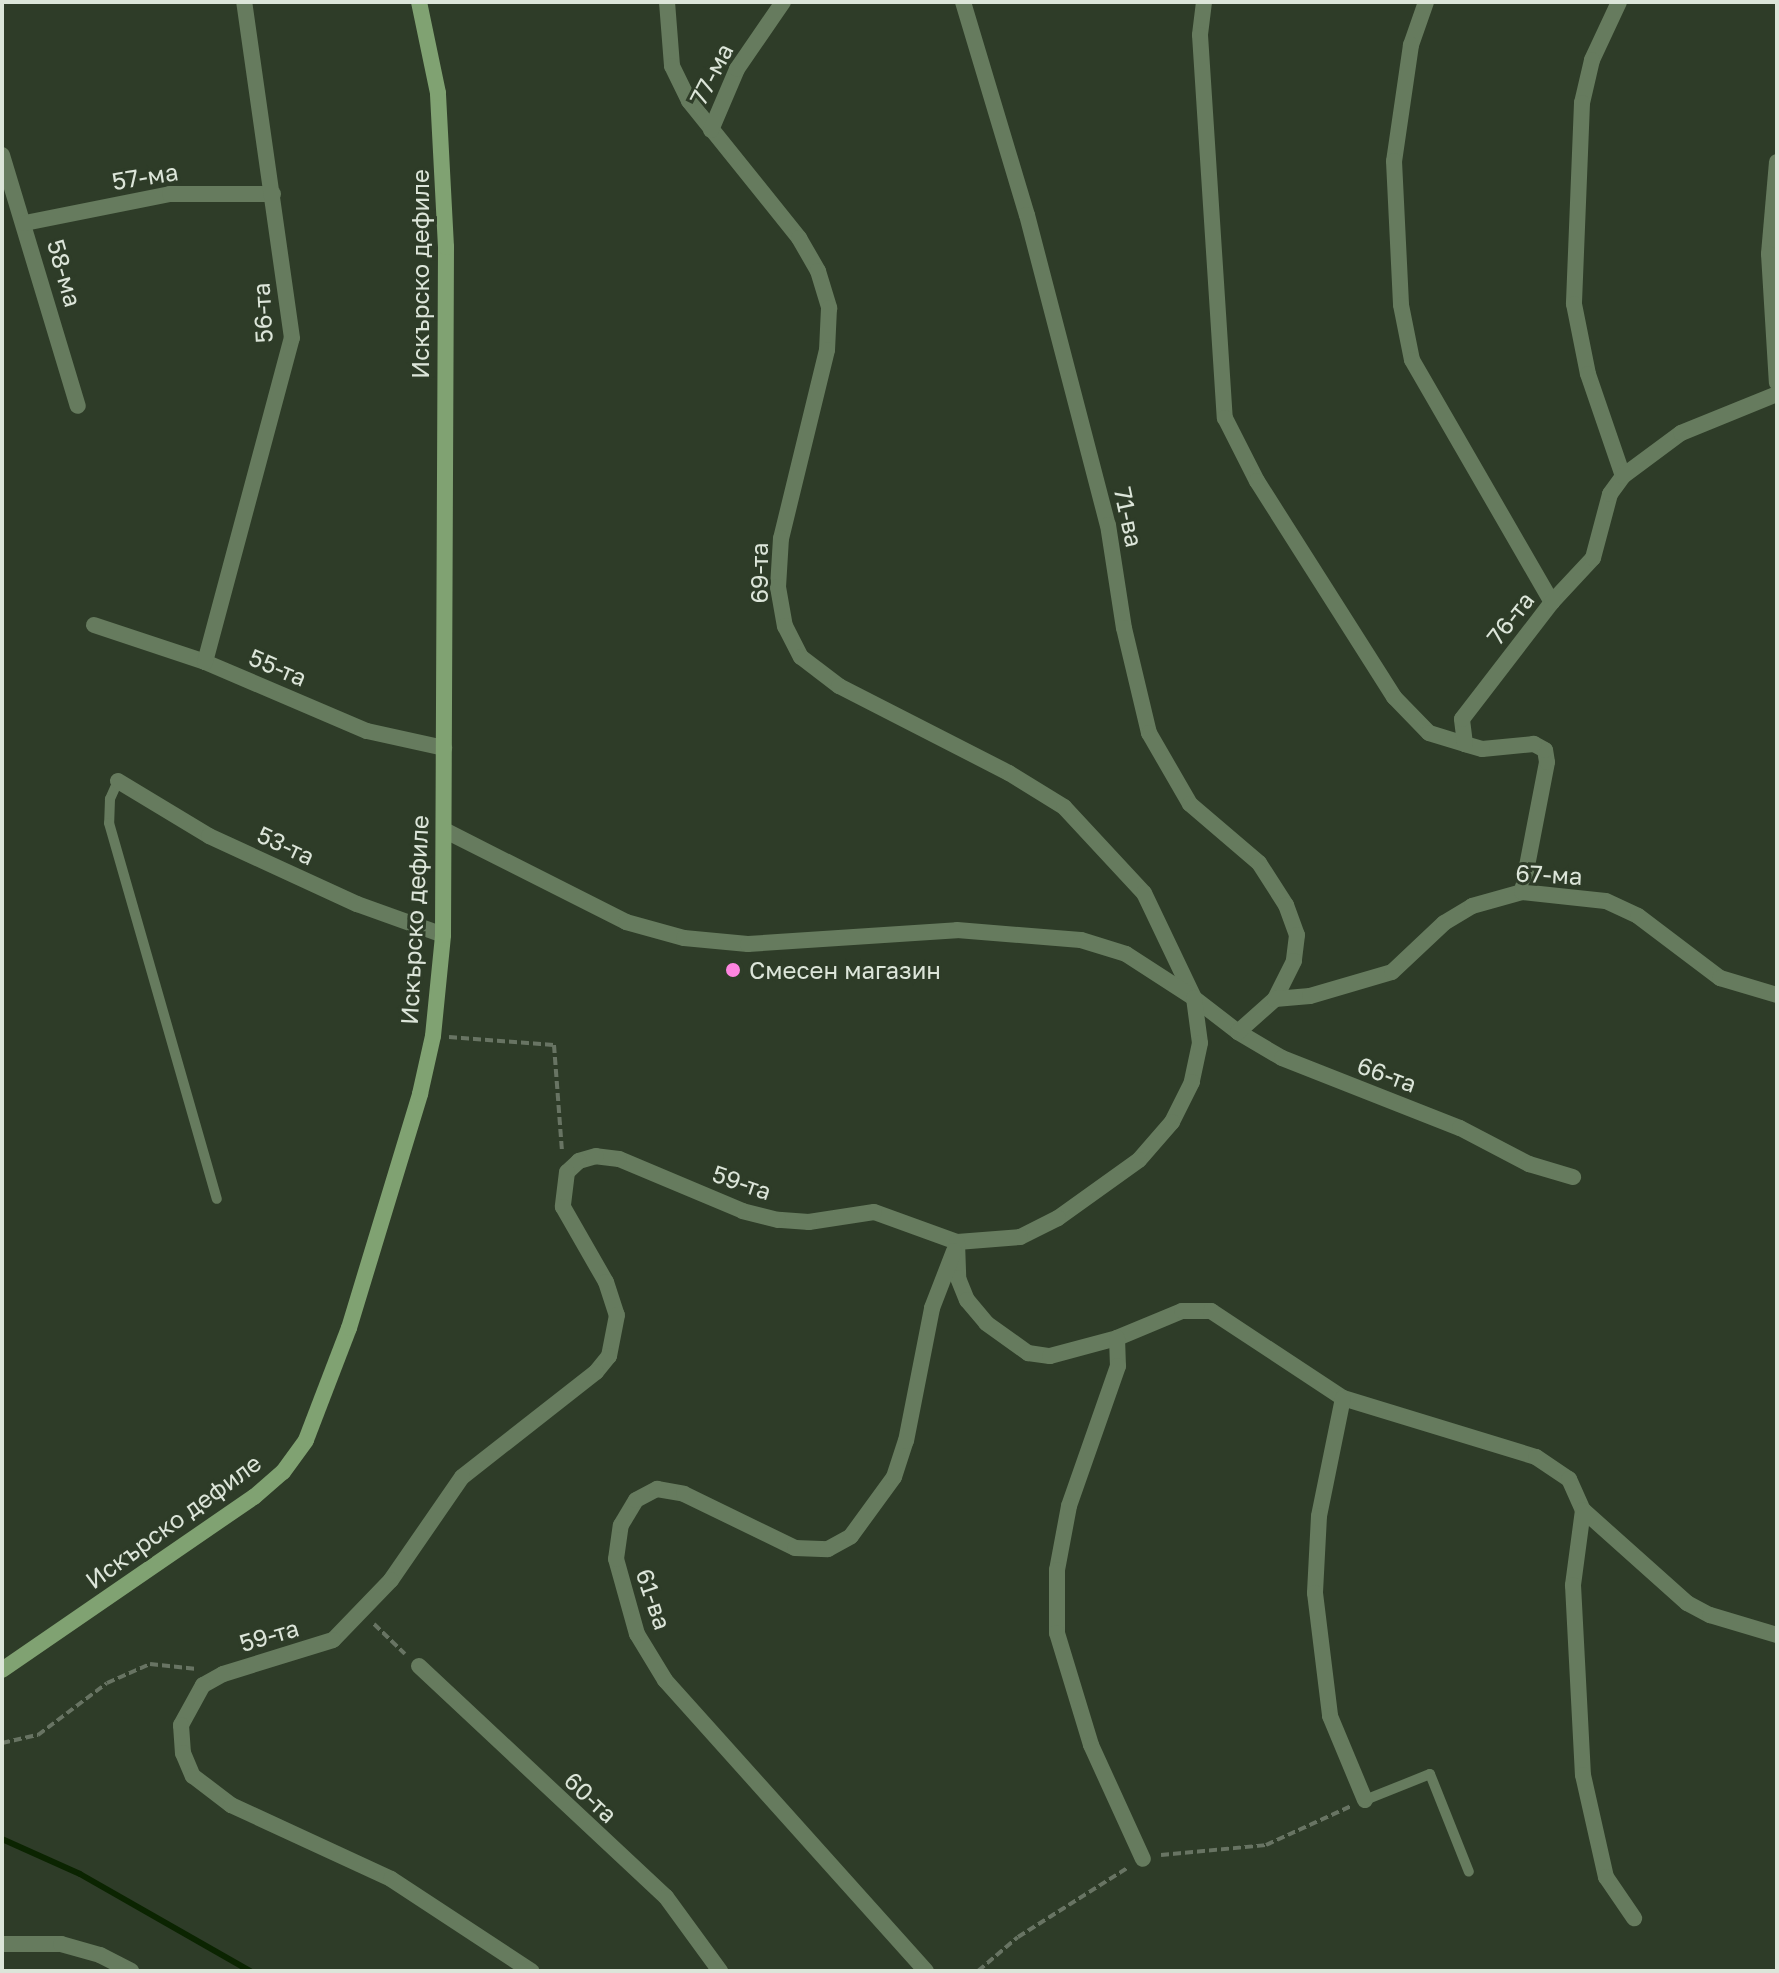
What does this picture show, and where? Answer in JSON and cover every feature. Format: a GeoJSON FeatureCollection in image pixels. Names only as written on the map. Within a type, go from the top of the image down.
{"type":"FeatureCollection","features":[{"type":"Feature","properties":{"kind":"main road","name":"Искърско дефиле"},"geometry":{"type":"LineString","coordinates":[[2,1670],[254,1497],[283,1472],[306,1440],[353,1313],[433,1036],[443,935],[445,166],[438,93],[419,2]]}},
{"type":"Feature","properties":{"kind":"street","name":"56-та"},"geometry":{"type":"LineString","coordinates":[[205,662],[292,338],[244,2]]}},
{"type":"Feature","properties":{"kind":"street","name":"69-та"},"geometry":{"type":"LineString","coordinates":[[667,2],[672,66],[711,130],[799,238],[818,271],[829,308],[827,350],[781,538],[778,587],[785,626],[801,657],[839,686],[1009,773],[1064,807],[1144,893],[1194,998]]}},
{"type":"Feature","properties":{"kind":"street","name":"77-ма"},"geometry":{"type":"LineString","coordinates":[[711,130],[737,69],[783,2]]}},
{"type":"Feature","properties":{"kind":"street","name":"71-ва"},"geometry":{"type":"LineString","coordinates":[[963,2],[1027,215],[1108,525],[1124,628],[1149,733],[1190,804],[1259,863],[1286,905],[1297,935],[1294,961],[1275,999]]}},
{"type":"Feature","properties":{"kind":"street"},"geometry":{"type":"LineString","coordinates":[[1204,2],[1200,35],[1225,418],[1257,481],[1394,697],[1429,733],[1482,749],[1534,744],[1545,750],[1547,762],[1522,892]]}},
{"type":"Feature","properties":{"kind":"street"},"geometry":{"type":"LineString","coordinates":[[1426,2],[1411,45],[1394,161],[1401,305],[1412,360],[1552,602]]}},
{"type":"Feature","properties":{"kind":"street"},"geometry":{"type":"LineString","coordinates":[[1619,2],[1592,60],[1582,103],[1574,304],[1588,374],[1623,476]]}},
{"type":"Feature","properties":{"kind":"street","name":"58-ма"},"geometry":{"type":"LineString","coordinates":[[2,155],[78,406]]}},
{"type":"Feature","properties":{"kind":"street"},"geometry":{"type":"LineString","coordinates":[[1777,162],[1769,254],[1777,383]]}},
{"type":"Feature","properties":{"kind":"street","name":"57-ма"},"geometry":{"type":"LineString","coordinates":[[25,223],[170,194],[273,194]]}},
{"type":"Feature","properties":{"kind":"street","name":"76-та"},"geometry":{"type":"LineString","coordinates":[[1465,744],[1462,719],[1552,602],[1593,558],[1610,494],[1623,476],[1681,433],[1777,394]]}},
{"type":"Feature","properties":{"kind":"street","name":"55-та"},"geometry":{"type":"LineString","coordinates":[[94,625],[205,662],[367,731],[444,748]]}},
{"type":"Feature","properties":{"kind":"street","name":"53-та"},"geometry":{"type":"LineString","coordinates":[[118,781],[209,836],[357,904],[443,935]]}},
{"type":"Feature","properties":{"kind":"street"},"geometry":{"type":"LineString","coordinates":[[444,830],[626,922],[684,938],[748,944],[957,930],[1081,940],[1126,954],[1194,998]]}},
{"type":"Feature","properties":{"kind":"street","name":"67-ма"},"geometry":{"type":"LineString","coordinates":[[1275,999],[1322,994],[1392,972],[1444,923],[1472,906],[1522,892],[1606,901],[1638,916],[1720,978],[1777,995]]}},
{"type":"Feature","properties":{"kind":"street","name":"66-та"},"geometry":{"type":"LineString","coordinates":[[1194,998],[1238,1032],[1282,1058],[1460,1128],[1529,1164],[1573,1177]]}},
{"type":"Feature","properties":{"kind":"street","name":"59-та"},"geometry":{"type":"LineString","coordinates":[[531,1971],[391,1879],[231,1805],[193,1776],[183,1753],[181,1725],[203,1685],[223,1674],[333,1640],[391,1580],[462,1477],[596,1372],[609,1356],[617,1315],[606,1282],[563,1207],[566,1177],[579,1161],[619,1159],[778,1220],[809,1222],[874,1212],[957,1242],[1020,1237],[1058,1218],[1139,1160],[1172,1122],[1192,1082],[1200,1043],[1194,998]]}},
{"type":"Feature","properties":{"kind":"street"},"geometry":{"type":"LineString","coordinates":[[1238,1032],[1275,999]]}},
{"type":"Feature","properties":{"kind":"street"},"geometry":{"type":"LineString","coordinates":[[957,1242],[958,1278],[967,1300],[1008,1342],[1050,1356],[1117,1338],[1182,1311],[1211,1311],[1343,1398],[1536,1457],[1569,1479],[1583,1510],[1687,1603],[1777,1635]]}},
{"type":"Feature","properties":{"kind":"street","name":"61-ва"},"geometry":{"type":"LineString","coordinates":[[926,1971],[799,1835],[665,1680],[637,1634],[616,1559],[621,1525],[636,1500],[657,1489],[684,1494],[795,1548],[828,1549],[851,1536],[894,1477],[906,1441],[932,1308],[957,1242]]}},
{"type":"Feature","properties":{"kind":"street"},"geometry":{"type":"LineString","coordinates":[[1117,1338],[1118,1366],[1069,1506],[1057,1570],[1057,1633],[1091,1745],[1143,1859]]}},
{"type":"Feature","properties":{"kind":"street"},"geometry":{"type":"LineString","coordinates":[[1343,1398],[1319,1516],[1315,1593],[1330,1716],[1365,1800]]}},
{"type":"Feature","properties":{"kind":"street"},"geometry":{"type":"LineString","coordinates":[[1583,1510],[1573,1585],[1583,1775],[1606,1877],[1634,1918]]}},
{"type":"Feature","properties":{"kind":"street","name":"60-та"},"geometry":{"type":"LineString","coordinates":[[419,1666],[666,1897],[720,1971]]}},
{"type":"Feature","properties":{"kind":"street"},"geometry":{"type":"LineString","coordinates":[[2,1944],[61,1944],[100,1955],[131,1971]]}},
{"type":"Feature","properties":{"kind":"lane"},"geometry":{"type":"LineString","coordinates":[[118,781],[110,799],[109,823],[217,1199]]}},
{"type":"Feature","properties":{"kind":"lane"},"geometry":{"type":"LineString","coordinates":[[1365,1800],[1430,1774],[1469,1872]]}},
{"type":"Feature","properties":{"kind":"path"},"geometry":{"type":"LineString","coordinates":[[433,1036],[554,1045],[566,1177]]}},
{"type":"Feature","properties":{"kind":"path"},"geometry":{"type":"LineString","coordinates":[[362,1612],[419,1666]]}},
{"type":"Feature","properties":{"kind":"path"},"geometry":{"type":"LineString","coordinates":[[2,1743],[38,1735],[107,1683],[150,1664],[223,1674]]}},
{"type":"Feature","properties":{"kind":"path"},"geometry":{"type":"LineString","coordinates":[[978,1971],[1056,1911],[1143,1859],[1266,1845],[1365,1800]]}},
{"type":"Feature","properties":{"kind":"waterway"},"geometry":{"type":"LineString","coordinates":[[2,1839],[80,1874],[250,1971]]}},
{"type":"Feature","properties":{"kind":"place","name":"Смесен магазин"},"geometry":{"type":"Point","coordinates":[733,970]}}]}
